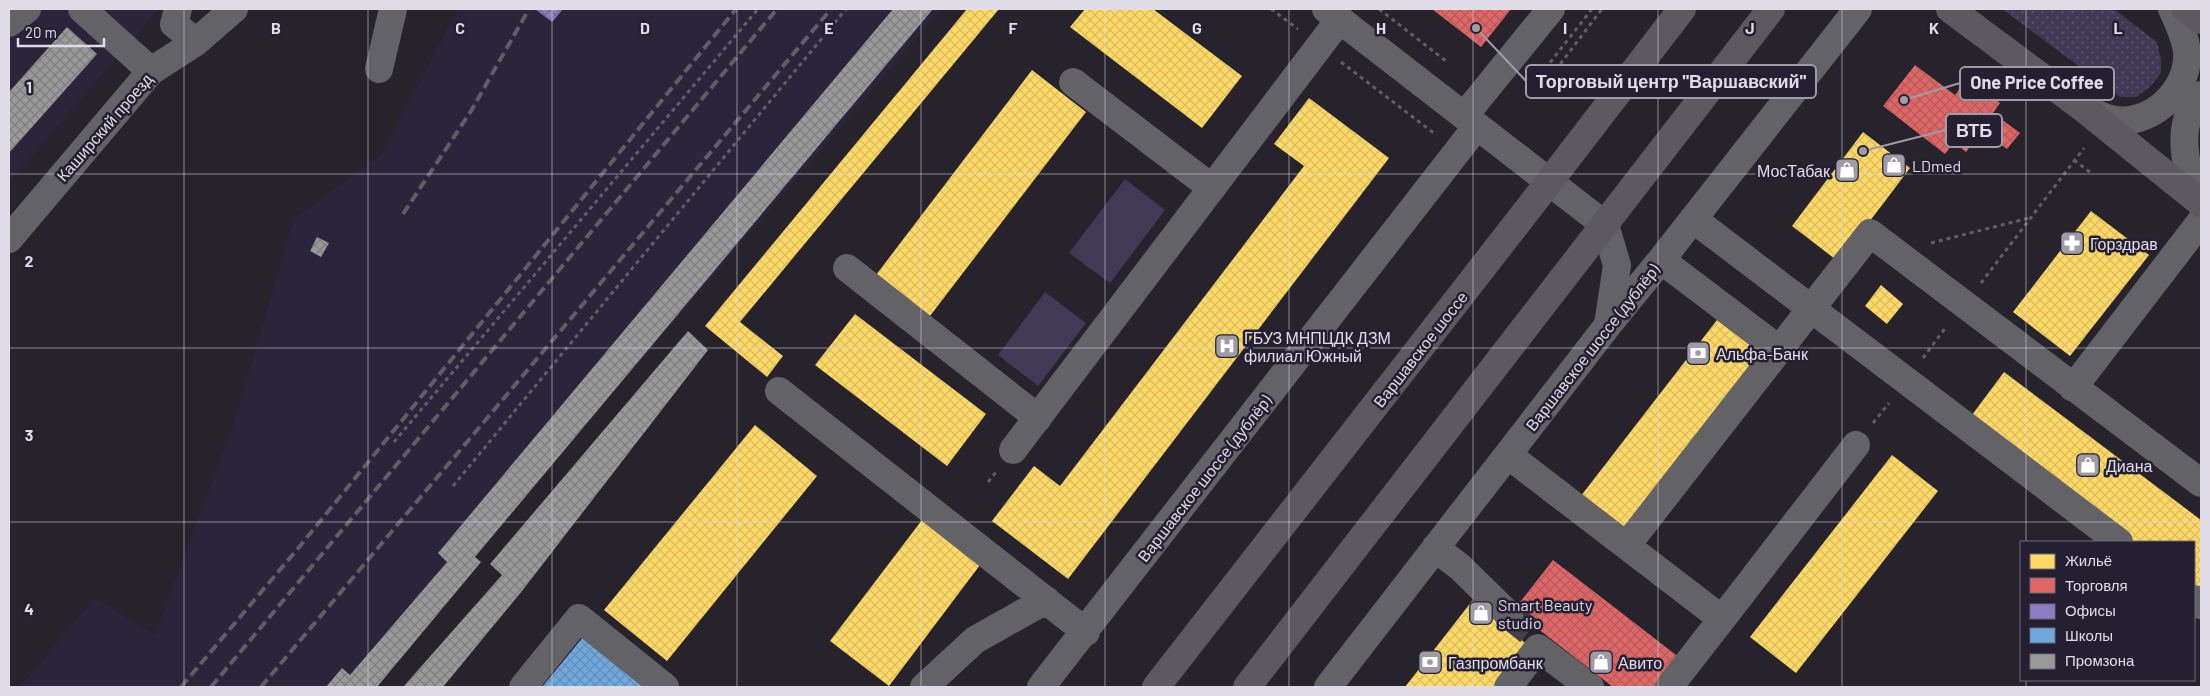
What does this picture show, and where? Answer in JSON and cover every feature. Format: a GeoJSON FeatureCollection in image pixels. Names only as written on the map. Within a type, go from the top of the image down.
{"type":"FeatureCollection","features":[{"type":"Feature","properties":{"kind":"main road","name":"Варшавское шоссе"},"geometry":{"type":"LineString","coordinates":[[1156,687],[1682,9]]}},
{"type":"Feature","properties":{"kind":"main road"},"geometry":{"type":"LineString","coordinates":[[1247,687],[1771,9]]}},
{"type":"Feature","properties":{"kind":"main road"},"geometry":{"type":"LineString","coordinates":[[1950,9],[2084,108],[2199,207]]}},
{"type":"Feature","properties":{"kind":"main road"},"geometry":{"type":"LineString","coordinates":[[2186,9],[2201,20]]}},
{"type":"Feature","properties":{"kind":"street"},"geometry":{"type":"LineString","coordinates":[[9,23],[27,9]]}},
{"type":"Feature","properties":{"kind":"street"},"geometry":{"type":"LineString","coordinates":[[82,9],[151,71]]}},
{"type":"Feature","properties":{"kind":"street"},"geometry":{"type":"LineString","coordinates":[[178,9],[174,24],[196,42]]}},
{"type":"Feature","properties":{"kind":"street","name":"Каширский проезд"},"geometry":{"type":"LineString","coordinates":[[9,239],[151,71],[196,42],[234,9]]}},
{"type":"Feature","properties":{"kind":"street"},"geometry":{"type":"LineString","coordinates":[[379,68],[393,9]]}},
{"type":"Feature","properties":{"kind":"street","name":"Варшавское шоссе (дублёр)"},"geometry":{"type":"LineString","coordinates":[[1041,687],[1086,632],[1457,151],[1470,121],[1551,9]]}},
{"type":"Feature","properties":{"kind":"street","name":"Варшавское шоссе (дублёр)"},"geometry":{"type":"LineString","coordinates":[[1328,687],[1608,325],[1858,9]]}},
{"type":"Feature","properties":{"kind":"street"},"geometry":{"type":"LineString","coordinates":[[2084,108],[2110,120],[2139,118],[2165,105],[2182,81],[2187,53],[2172,9]]}},
{"type":"Feature","properties":{"kind":"street"},"geometry":{"type":"LineString","coordinates":[[1013,450],[1320,46],[1333,14],[1605,225],[1617,265],[1608,325]]}},
{"type":"Feature","properties":{"kind":"street"},"geometry":{"type":"LineString","coordinates":[[1073,82],[1212,188]]}},
{"type":"Feature","properties":{"kind":"street"},"geometry":{"type":"LineString","coordinates":[[2073,388],[2199,207],[2186,164],[2185,136],[2190,113],[2201,96]]}},
{"type":"Feature","properties":{"kind":"street"},"geometry":{"type":"LineString","coordinates":[[1693,219],[2117,541]]}},
{"type":"Feature","properties":{"kind":"street"},"geometry":{"type":"LineString","coordinates":[[1627,545],[1870,234],[2201,483]]}},
{"type":"Feature","properties":{"kind":"street"},"geometry":{"type":"LineString","coordinates":[[1661,260],[1780,350]]}},
{"type":"Feature","properties":{"kind":"street"},"geometry":{"type":"LineString","coordinates":[[847,268],[1038,418]]}},
{"type":"Feature","properties":{"kind":"street"},"geometry":{"type":"LineString","coordinates":[[779,391],[1086,632]]}},
{"type":"Feature","properties":{"kind":"street"},"geometry":{"type":"LineString","coordinates":[[1669,687],[1856,446]]}},
{"type":"Feature","properties":{"kind":"street"},"geometry":{"type":"LineString","coordinates":[[1508,455],[1722,619]]}},
{"type":"Feature","properties":{"kind":"street"},"geometry":{"type":"LineString","coordinates":[[1435,548],[1460,567],[1525,631],[1590,687]]}},
{"type":"Feature","properties":{"kind":"street"},"geometry":{"type":"LineString","coordinates":[[924,687],[975,640],[1046,600]]}},
{"type":"Feature","properties":{"kind":"street"},"geometry":{"type":"LineString","coordinates":[[523,687],[579,618],[665,687]]}},
{"type":"Feature","properties":{"kind":"street"},"geometry":{"type":"LineString","coordinates":[[1508,687],[1525,631]]}},
{"type":"Feature","properties":{"kind":"path"},"geometry":{"type":"LineString","coordinates":[[394,442],[758,9]]}},
{"type":"Feature","properties":{"kind":"path"},"geometry":{"type":"LineString","coordinates":[[453,486],[846,9]]}},
{"type":"Feature","properties":{"kind":"path"},"geometry":{"type":"LineString","coordinates":[[1271,9],[1457,151]]}},
{"type":"Feature","properties":{"kind":"path"},"geometry":{"type":"LineString","coordinates":[[1379,9],[1446,60]]}},
{"type":"Feature","properties":{"kind":"path"},"geometry":{"type":"LineString","coordinates":[[1592,9],[1541,74],[1548,80],[1602,9]]}},
{"type":"Feature","properties":{"kind":"path"},"geometry":{"type":"LineString","coordinates":[[2074,160],[2091,173]]}},
{"type":"Feature","properties":{"kind":"path"},"geometry":{"type":"LineString","coordinates":[[1894,252],[2030,217]]}},
{"type":"Feature","properties":{"kind":"shaded area"},"geometry":{"type":"Polygon","coordinates":[[[9,9],[159,9],[9,182],[9,9]]]}},
{"type":"Feature","properties":{"kind":"shaded area"},"geometry":{"type":"Polygon","coordinates":[[[458,9],[942,9],[361,687],[20,687],[95,598],[155,635],[234,423],[294,219],[382,154],[458,9]]]}},
{"type":"Feature","properties":{"kind":"shaded area"},"geometry":{"type":"Polygon","coordinates":[[[2002,9],[2114,9],[2157,42],[2161,59],[2161,73],[2150,87],[2136,97],[2120,97],[2002,9]]]}},
{"type":"Feature","properties":{"kind":"shaded area"},"geometry":{"type":"Polygon","coordinates":[[[1125,179],[1165,210],[1110,283],[1069,253],[1125,179]]]}},
{"type":"Feature","properties":{"kind":"shaded area"},"geometry":{"type":"Polygon","coordinates":[[[1045,292],[1086,323],[1038,386],[998,355],[1045,292]]]}},
{"type":"Feature","properties":{"kind":"building: Жильё"},"geometry":{"type":"Polygon","coordinates":[[[967,9],[999,9],[740,322],[783,356],[767,377],[705,326],[967,9]]]}},
{"type":"Feature","properties":{"kind":"building: Жильё"},"geometry":{"type":"Polygon","coordinates":[[[1085,9],[1153,9],[1242,76],[1202,128],[1070,27],[1085,9]]]}},
{"type":"Feature","properties":{"kind":"building: Жильё"},"geometry":{"type":"Polygon","coordinates":[[[1032,70],[1086,112],[930,316],[876,275],[1032,70]]]}},
{"type":"Feature","properties":{"kind":"building: Жильё"},"geometry":{"type":"Polygon","coordinates":[[[1309,98],[1389,158],[1068,579],[992,521],[1034,466],[1060,486],[1304,166],[1274,144],[1309,98]]]}},
{"type":"Feature","properties":{"kind":"building: Жильё"},"geometry":{"type":"Polygon","coordinates":[[[1863,132],[1910,168],[1839,262],[1792,226],[1863,132]]]}},
{"type":"Feature","properties":{"kind":"building: Жильё"},"geometry":{"type":"Polygon","coordinates":[[[2091,211],[2149,255],[2070,356],[2013,312],[2091,211]]]}},
{"type":"Feature","properties":{"kind":"building: Жильё"},"geometry":{"type":"Polygon","coordinates":[[[1881,285],[1903,304],[1887,324],[1865,306],[1881,285]]]}},
{"type":"Feature","properties":{"kind":"building: Жильё"},"geometry":{"type":"Polygon","coordinates":[[[855,314],[986,414],[947,466],[815,365],[855,314]]]}},
{"type":"Feature","properties":{"kind":"building: Жильё"},"geometry":{"type":"Polygon","coordinates":[[[1717,320],[1763,355],[1623,537],[1577,501],[1717,320]]]}},
{"type":"Feature","properties":{"kind":"building: Жильё"},"geometry":{"type":"Polygon","coordinates":[[[2004,372],[2201,520],[2201,594],[2195,589],[2195,541],[2132,541],[1969,419],[2004,372]]]}},
{"type":"Feature","properties":{"kind":"building: Жильё"},"geometry":{"type":"Polygon","coordinates":[[[755,425],[817,476],[667,661],[604,610],[755,425]]]}},
{"type":"Feature","properties":{"kind":"building: Жильё"},"geometry":{"type":"Polygon","coordinates":[[[1892,455],[1938,491],[1796,673],[1750,637],[1892,455]]]}},
{"type":"Feature","properties":{"kind":"building: Жильё"},"geometry":{"type":"Polygon","coordinates":[[[922,520],[980,565],[889,686],[830,641],[922,520]]]}},
{"type":"Feature","properties":{"kind":"building: Жильё"},"geometry":{"type":"Polygon","coordinates":[[[1472,601],[1528,645],[1496,687],[1405,687],[1472,601]]]}},
{"type":"Feature","properties":{"kind":"building: Торговля"},"geometry":{"type":"Polygon","coordinates":[[[1432,9],[1511,9],[1481,47],[1432,9]]]}},
{"type":"Feature","properties":{"kind":"building: Торговля"},"geometry":{"type":"Polygon","coordinates":[[[1915,65],[1955,95],[1967,78],[2000,103],[1993,113],[2020,133],[2007,149],[1982,131],[1966,152],[1954,142],[1945,154],[1883,106],[1915,65]]]}},
{"type":"Feature","properties":{"kind":"building: Торговля"},"geometry":{"type":"Polygon","coordinates":[[[1553,560],[1680,658],[1658,687],[1613,687],[1533,625],[1522,640],[1502,625],[1553,560]]]}},
{"type":"Feature","properties":{"kind":"building: Офисы"},"geometry":{"type":"Polygon","coordinates":[[[535,9],[563,9],[552,22],[535,9]]]}},
{"type":"Feature","properties":{"kind":"building: Школы"},"geometry":{"type":"Polygon","coordinates":[[[584,636],[648,687],[542,687],[584,636]]]}},
{"type":"Feature","properties":{"kind":"building: Промзона"},"geometry":{"type":"Polygon","coordinates":[[[893,9],[933,9],[475,557],[481,562],[377,687],[326,687],[342,668],[350,675],[447,562],[438,553],[893,9]]]}},
{"type":"Feature","properties":{"kind":"building: Промзона"},"geometry":{"type":"Polygon","coordinates":[[[67,27],[97,54],[9,153],[9,92],[67,27]]]}},
{"type":"Feature","properties":{"kind":"building: Промзона"},"geometry":{"type":"Polygon","coordinates":[[[317,237],[329,243],[321,257],[310,251],[317,237]]]}},
{"type":"Feature","properties":{"kind":"building: Промзона"},"geometry":{"type":"Polygon","coordinates":[[[688,331],[708,350],[522,591],[443,687],[403,687],[502,575],[490,564],[688,331]]]}},
{"type":"Feature","properties":{"kind":"tunnel"},"geometry":{"type":"LineString","coordinates":[[1509,615],[1529,631]]}},
{"type":"Feature","properties":{"kind":"railway"},"geometry":{"type":"LineString","coordinates":[[403,214],[471,111],[529,9]]}},
{"type":"Feature","properties":{"kind":"railway"},"geometry":{"type":"LineString","coordinates":[[181,687],[300,546],[736,9]]}},
{"type":"Feature","properties":{"kind":"railway"},"geometry":{"type":"LineString","coordinates":[[211,687],[777,9]]}},
{"type":"Feature","properties":{"kind":"railway"},"geometry":{"type":"LineString","coordinates":[[261,687],[831,9]]}},
{"type":"Feature","properties":{"kind":"place","name":"Торговый центр \"Варшавский\""},"geometry":{"type":"Point","coordinates":[1476,28]}},
{"type":"Feature","properties":{"kind":"place","name":"One Price Coffee"},"geometry":{"type":"Point","coordinates":[1904,100]}},
{"type":"Feature","properties":{"kind":"place","name":"ВТБ"},"geometry":{"type":"Point","coordinates":[1863,151]}},
{"type":"Feature","properties":{"kind":"place","name":"LDmed"},"geometry":{"type":"Point","coordinates":[1894,165]}},
{"type":"Feature","properties":{"kind":"place","name":"МосТабак"},"geometry":{"type":"Point","coordinates":[1847,170]}},
{"type":"Feature","properties":{"kind":"place","name":"Горздрав"},"geometry":{"type":"Point","coordinates":[2072,243]}},
{"type":"Feature","properties":{"kind":"place","name":"ГБУЗ МНПЦДК ДЗМ филиал Южный"},"geometry":{"type":"Point","coordinates":[1227,346]}},
{"type":"Feature","properties":{"kind":"place","name":"Альфа-Банк"},"geometry":{"type":"Point","coordinates":[1698,353]}},
{"type":"Feature","properties":{"kind":"place","name":"Диана"},"geometry":{"type":"Point","coordinates":[2088,465]}},
{"type":"Feature","properties":{"kind":"place","name":"Smart Beauty studio"},"geometry":{"type":"Point","coordinates":[1481,613]}},
{"type":"Feature","properties":{"kind":"place","name":"Газпромбанк"},"geometry":{"type":"Point","coordinates":[1430,662]}},
{"type":"Feature","properties":{"kind":"place","name":"Авито"},"geometry":{"type":"Point","coordinates":[1601,662]}}]}
